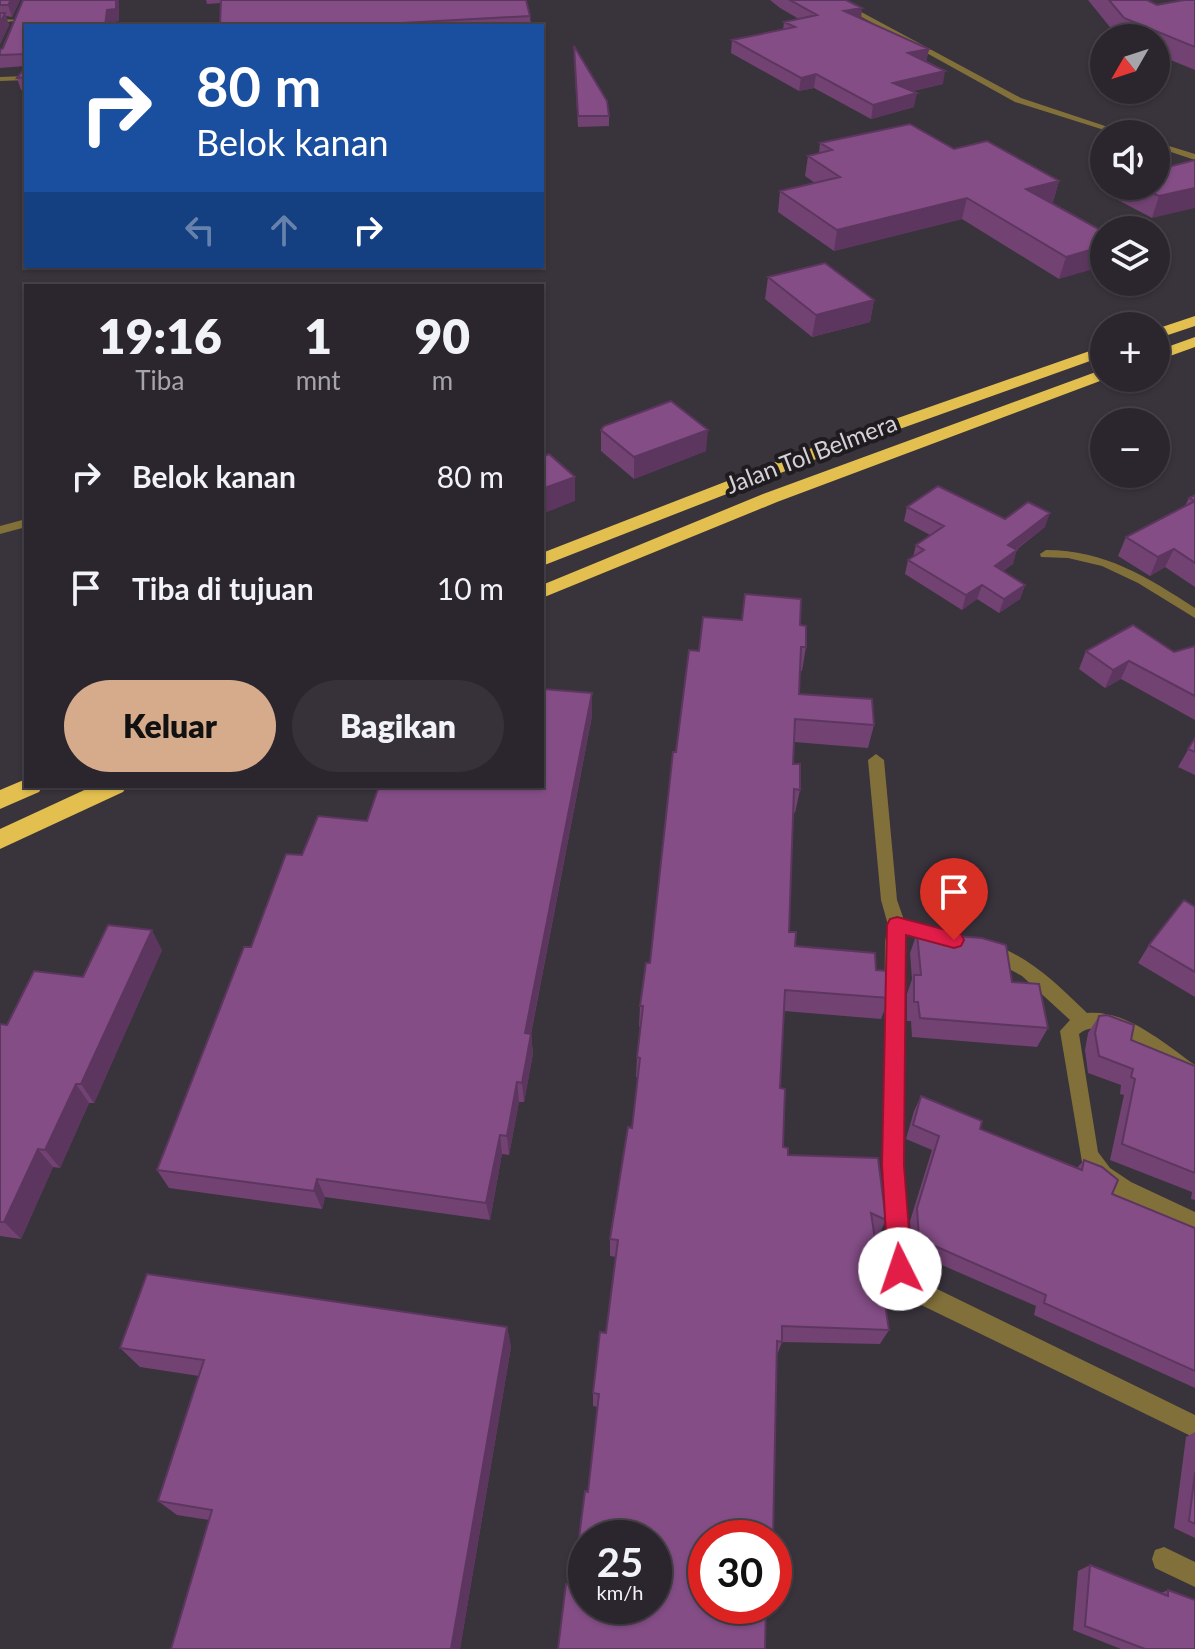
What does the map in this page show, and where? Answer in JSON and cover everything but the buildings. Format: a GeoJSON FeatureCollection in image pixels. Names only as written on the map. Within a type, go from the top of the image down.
{"type":"FeatureCollection","features":[{"type":"Feature","properties":{"kind":"highway"},"geometry":{"type":"LineString","coordinates":[[1170,329],[1195,321]]}},
{"type":"Feature","properties":{"kind":"highway"},"geometry":{"type":"LineString","coordinates":[[1170,351],[1195,342]]}},
{"type":"Feature","properties":{"kind":"highway","name":"Jalan Tol Belmera"},"geometry":{"type":"LineString","coordinates":[[544,559],[804,457],[1090,356]]}},
{"type":"Feature","properties":{"kind":"highway","name":"Jalan Tol Belmera"},"geometry":{"type":"LineString","coordinates":[[544,591],[770,498],[1090,379]]}},
{"type":"Feature","properties":{"kind":"highway"},"geometry":{"type":"LineString","coordinates":[[0,800],[27,788]]}},
{"type":"Feature","properties":{"kind":"highway"},"geometry":{"type":"LineString","coordinates":[[0,840],[111,788]]}},
{"type":"Feature","properties":{"kind":"street"},"geometry":{"type":"LineString","coordinates":[[834,0],[1018,100],[1090,123]]}},
{"type":"Feature","properties":{"kind":"street"},"geometry":{"type":"LineString","coordinates":[[0,21],[18,20]]}},
{"type":"Feature","properties":{"kind":"street"},"geometry":{"type":"LineString","coordinates":[[0,79],[24,78]]}},
{"type":"Feature","properties":{"kind":"street"},"geometry":{"type":"LineString","coordinates":[[1170,149],[1195,157]]}},
{"type":"Feature","properties":{"kind":"street"},"geometry":{"type":"LineString","coordinates":[[0,530],[24,524]]}},
{"type":"Feature","properties":{"kind":"street"},"geometry":{"type":"LineString","coordinates":[[1046,554],[1070,552],[1096,557],[1122,567],[1195,614]]}},
{"type":"Feature","properties":{"kind":"street"},"geometry":{"type":"LineString","coordinates":[[876,760],[889,900],[897,925],[893,1165],[900,1269],[912,1286],[925,1295],[1195,1427]]}},
{"type":"Feature","properties":{"kind":"street"},"geometry":{"type":"LineString","coordinates":[[897,925],[1012,958],[1035,974],[1082,1020],[1109,1021],[1195,1076]]}},
{"type":"Feature","properties":{"kind":"street"},"geometry":{"type":"LineString","coordinates":[[1082,1020],[1069,1031],[1069,1042],[1089,1155],[1103,1175],[1124,1189],[1195,1223]]}},
{"type":"Feature","properties":{"kind":"street"},"geometry":{"type":"LineString","coordinates":[[1164,1559],[1195,1575]]}},
{"type":"Feature","properties":{"kind":"route"},"geometry":{"type":"LineString","coordinates":[[900,1269],[893,1165],[894,942],[897,925],[954,940]]}}]}
